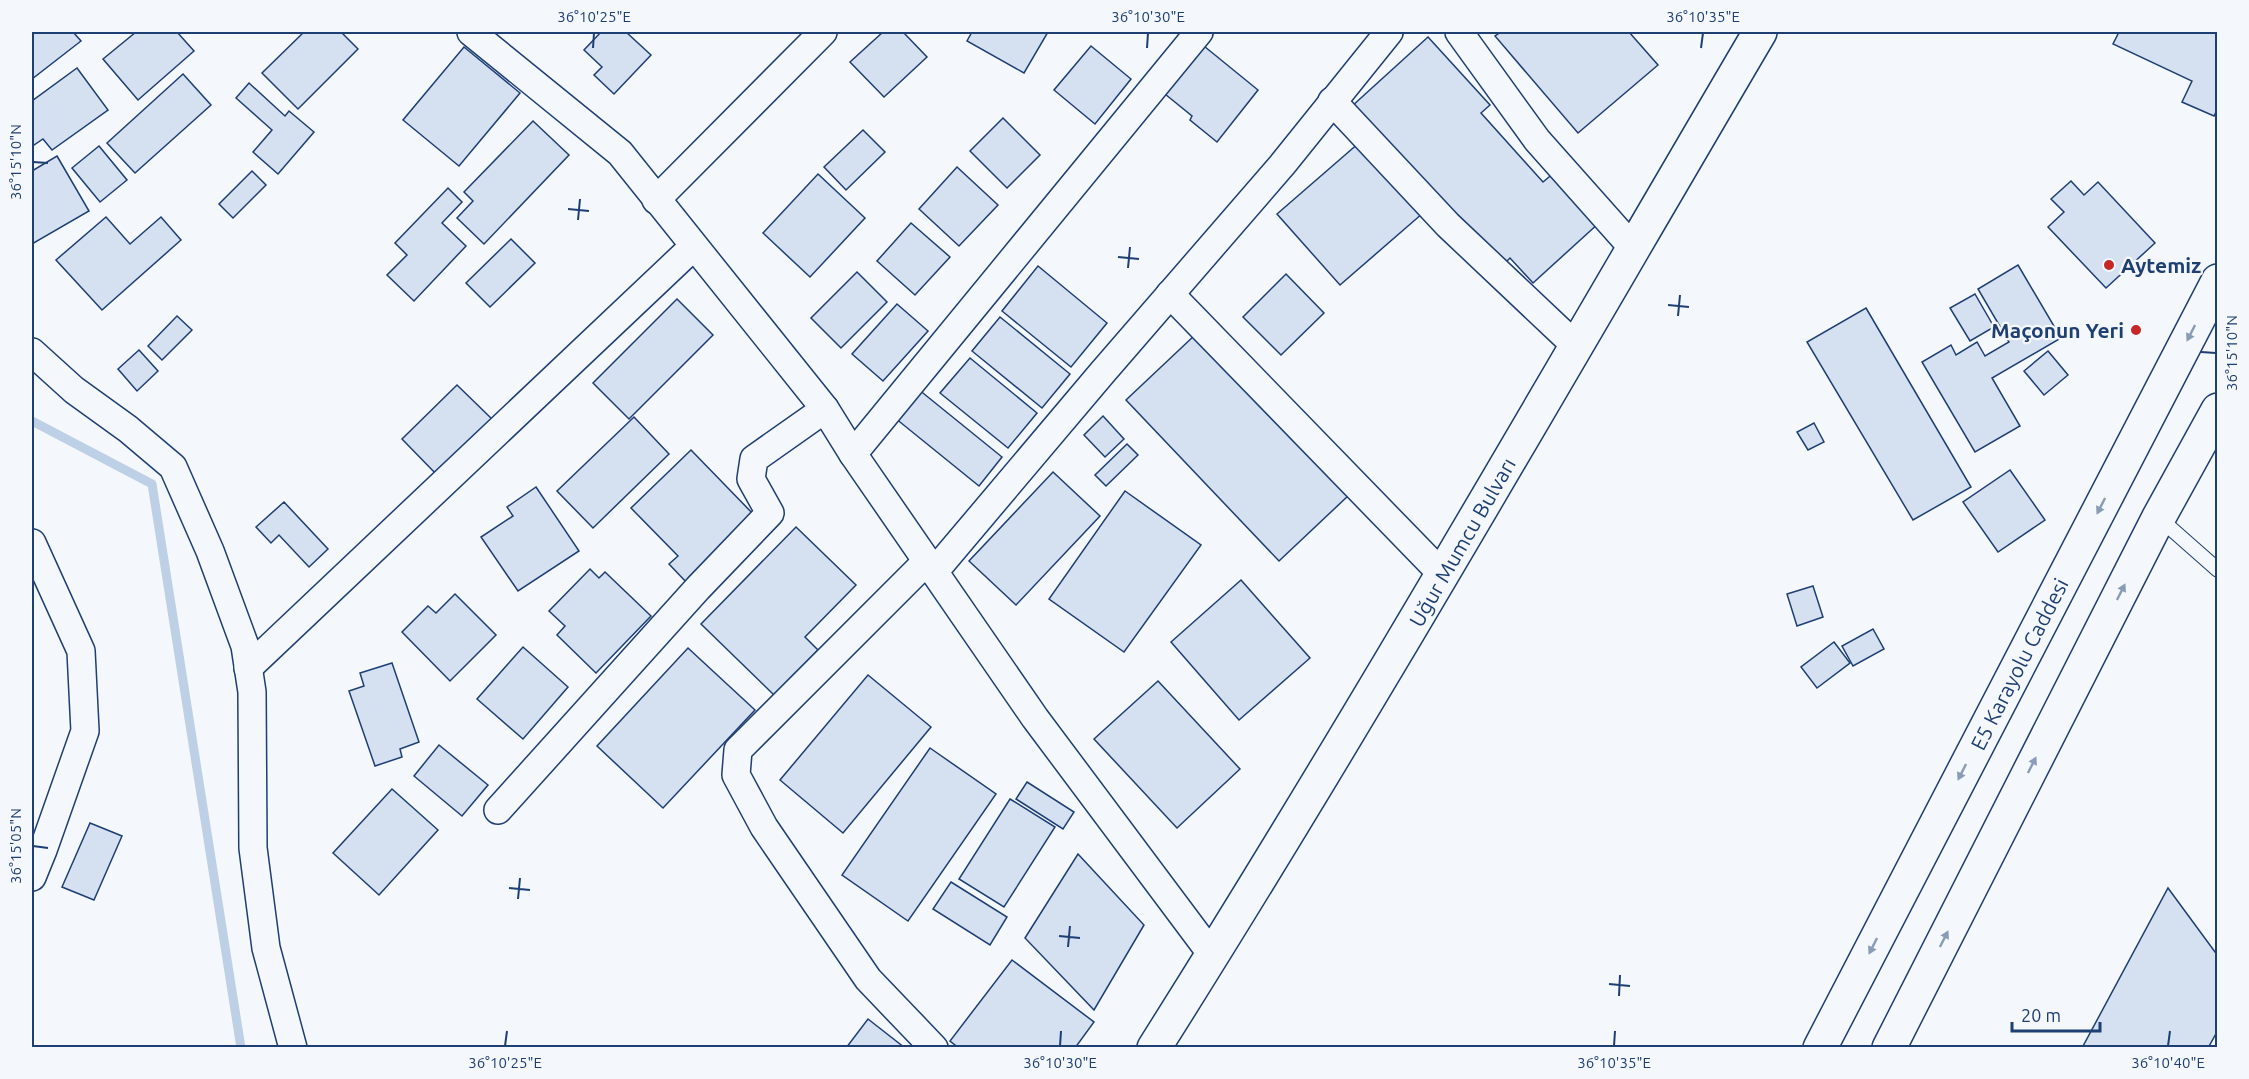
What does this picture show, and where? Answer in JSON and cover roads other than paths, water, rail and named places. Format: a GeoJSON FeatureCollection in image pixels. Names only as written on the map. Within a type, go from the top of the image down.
{"type":"FeatureCollection","features":[{"type":"Feature","properties":{"kind":"main road","name":"Uğur Mumcu Bulvarı"},"geometry":{"type":"LineString","coordinates":[[1161,1044],[1443,575],[1760,32]]}},
{"type":"Feature","properties":{"kind":"main road","name":"E5 Karayolu Caddesi"},"geometry":{"type":"LineString","coordinates":[[1820,1047],[2217,281]]}},
{"type":"Feature","properties":{"kind":"main road"},"geometry":{"type":"LineString","coordinates":[[1888,1047],[2158,517],[2217,410]]}},
{"type":"Feature","properties":{"kind":"street"},"geometry":{"type":"LineString","coordinates":[[471,32],[620,153],[825,409],[853,454],[1035,718],[1213,956]]}},
{"type":"Feature","properties":{"kind":"street"},"geometry":{"type":"LineString","coordinates":[[656,200],[823,32]]}},
{"type":"Feature","properties":{"kind":"street"},"geometry":{"type":"LineString","coordinates":[[853,454],[1199,32]]}},
{"type":"Feature","properties":{"kind":"street"},"geometry":{"type":"LineString","coordinates":[[934,1047],[868,979],[764,827],[736,775],[738,750],[931,566],[1282,165],[1389,32]]}},
{"type":"Feature","properties":{"kind":"street"},"geometry":{"type":"LineString","coordinates":[[1459,32],[1537,140],[1633,248]]}},
{"type":"Feature","properties":{"kind":"street"},"geometry":{"type":"LineString","coordinates":[[1332,101],[1448,225],[1576,346]]}},
{"type":"Feature","properties":{"kind":"street"},"geometry":{"type":"LineString","coordinates":[[248,668],[693,247]]}},
{"type":"Feature","properties":{"kind":"street"},"geometry":{"type":"LineString","coordinates":[[1170,294],[1443,575]]}},
{"type":"Feature","properties":{"kind":"street"},"geometry":{"type":"LineString","coordinates":[[32,352],[74,390],[128,429],[172,467],[210,551],[245,646],[252,704],[252,848],[266,948],[293,1047]]}},
{"type":"Feature","properties":{"kind":"street"},"geometry":{"type":"LineString","coordinates":[[498,810],[698,588],[770,513],[751,479],[754,459],[825,409]]}},
{"type":"Feature","properties":{"kind":"street"},"geometry":{"type":"LineString","coordinates":[[32,543],[81,651],[85,732],[32,877]]}},
{"type":"Feature","properties":{"kind":"lane"},"geometry":{"type":"LineString","coordinates":[[2158,517],[2217,570]]}},
{"type":"Feature","properties":{"kind":"waterway"},"geometry":{"type":"LineString","coordinates":[[32,421],[152,484],[241,1048]]}},
{"type":"Feature","properties":{"kind":"place","name":"Aytemiz"},"geometry":{"type":"Point","coordinates":[2109,265]}},
{"type":"Feature","properties":{"kind":"place","name":"Maçonun Yeri"},"geometry":{"type":"Point","coordinates":[2136,330]}}]}
